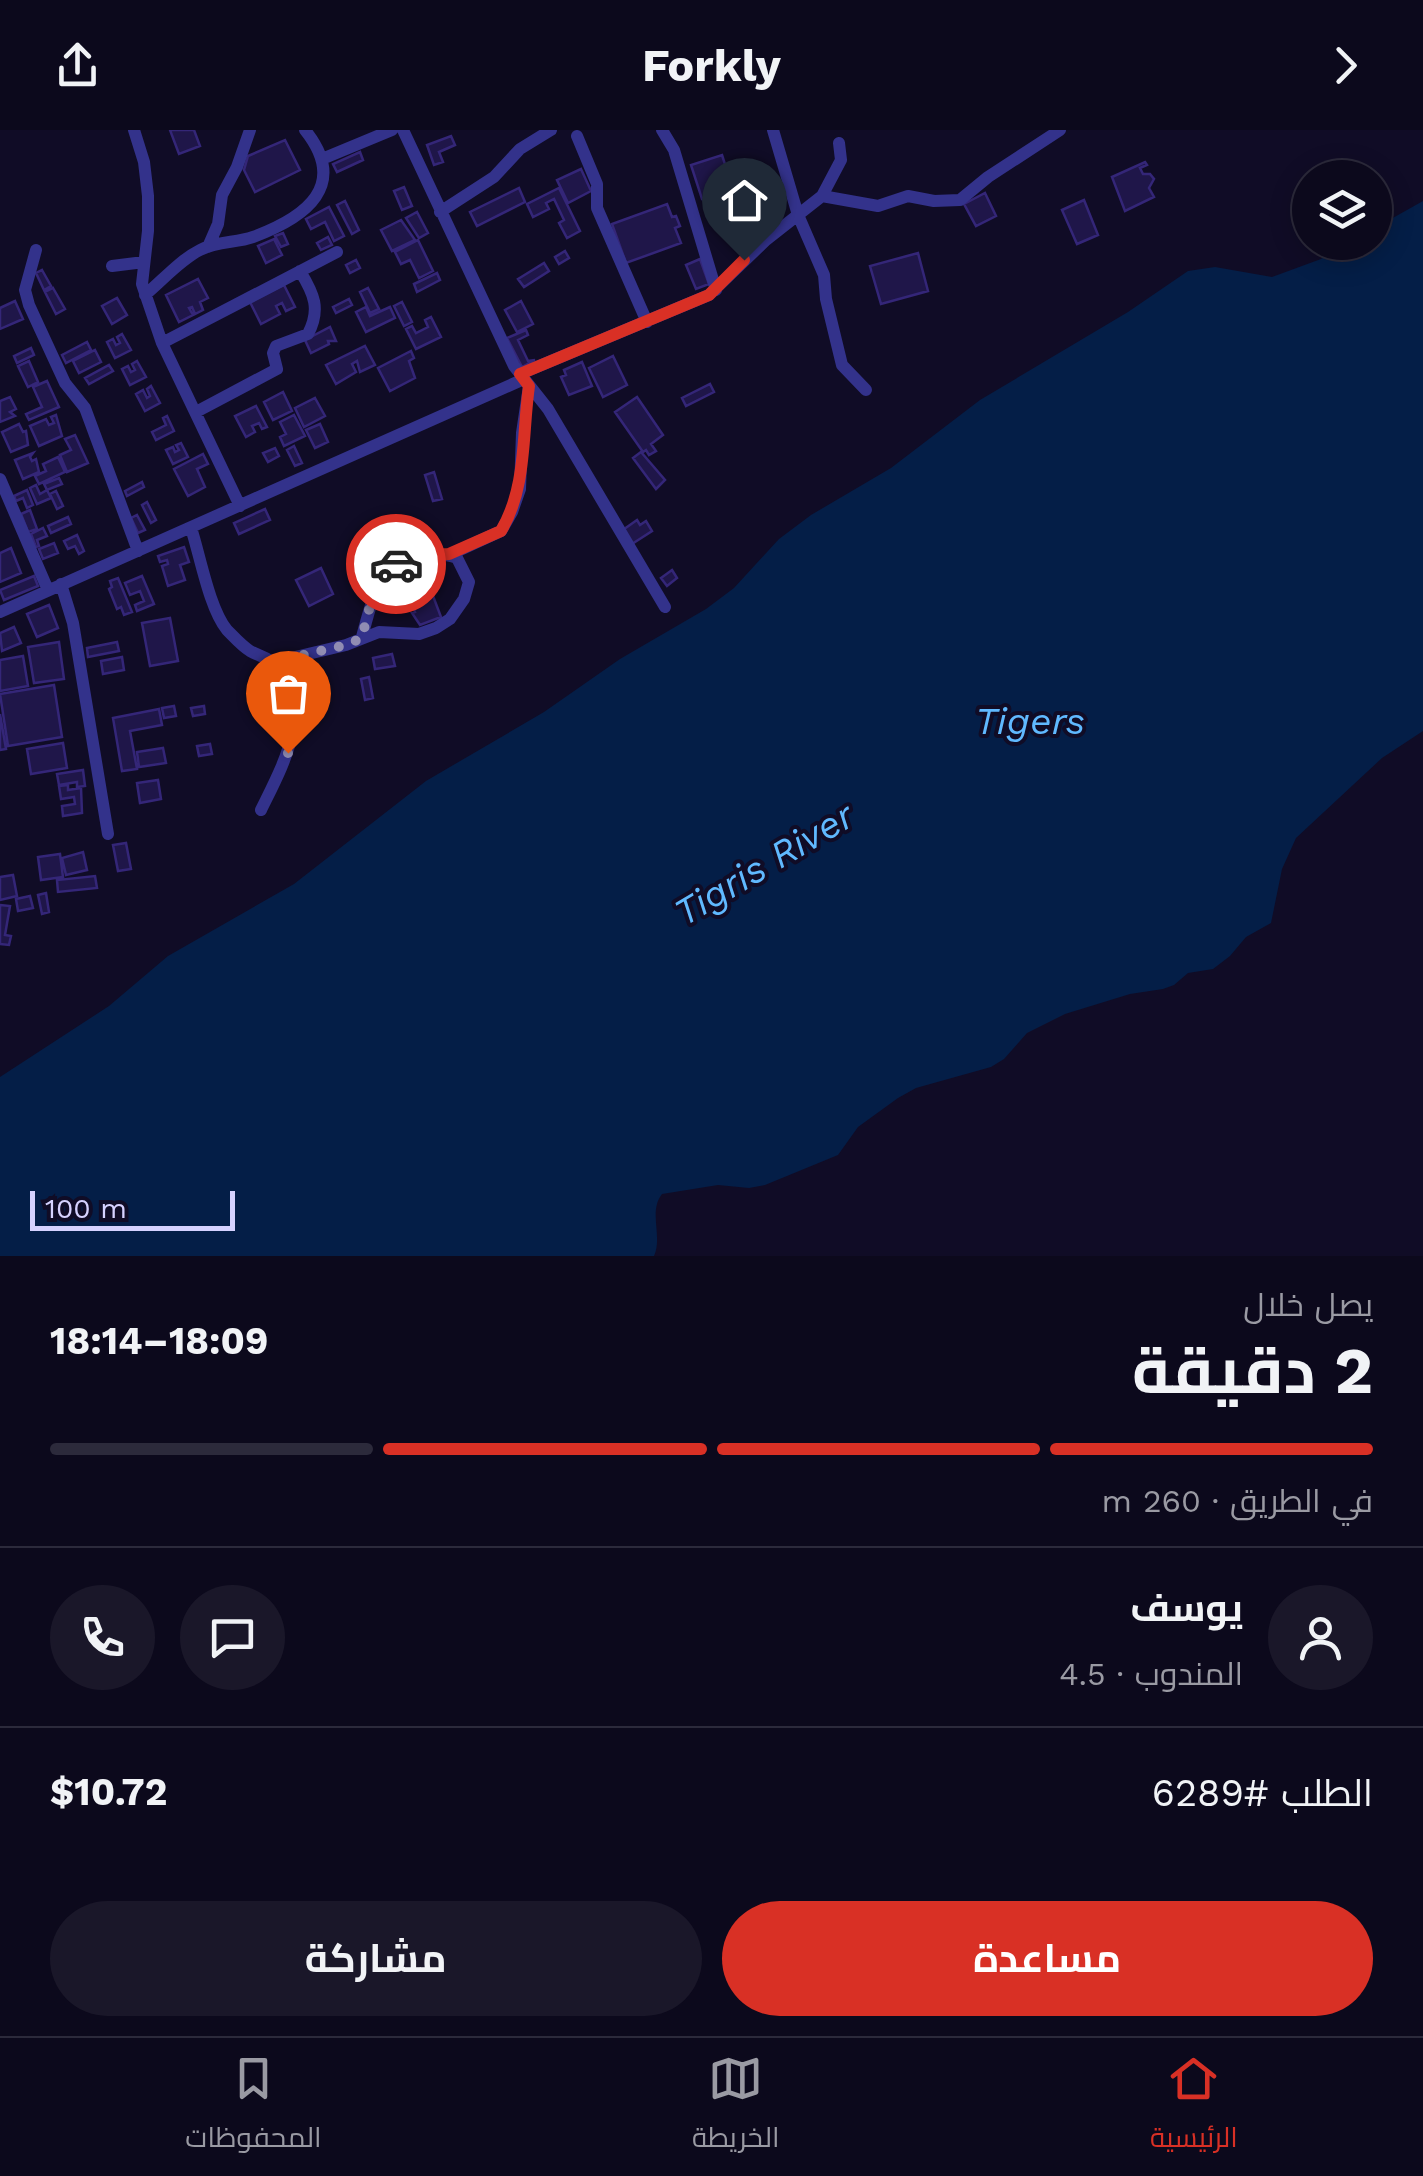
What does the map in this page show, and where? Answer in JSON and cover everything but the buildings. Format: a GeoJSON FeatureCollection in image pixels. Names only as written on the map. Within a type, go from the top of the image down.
{"type":"FeatureCollection","features":[{"type":"Feature","properties":{"kind":"street"},"geometry":{"type":"LineString","coordinates":[[134,130],[144,162],[148,196],[142,284],[145,296],[162,343],[240,506]]}},
{"type":"Feature","properties":{"kind":"street"},"geometry":{"type":"LineString","coordinates":[[208,247],[218,224],[222,195],[250,130]]}},
{"type":"Feature","properties":{"kind":"street"},"geometry":{"type":"LineString","coordinates":[[145,296],[198,250],[252,238],[318,199],[324,184],[322,159],[305,130]]}},
{"type":"Feature","properties":{"kind":"street"},"geometry":{"type":"LineString","coordinates":[[322,159],[392,130]]}},
{"type":"Feature","properties":{"kind":"street"},"geometry":{"type":"LineString","coordinates":[[403,130],[525,380],[548,408],[665,608]]}},
{"type":"Feature","properties":{"kind":"street"},"geometry":{"type":"LineString","coordinates":[[662,130],[674,150],[716,290]]}},
{"type":"Feature","properties":{"kind":"street"},"geometry":{"type":"LineString","coordinates":[[773,130],[798,215],[824,275],[842,365],[866,390]]}},
{"type":"Feature","properties":{"kind":"street"},"geometry":{"type":"LineString","coordinates":[[822,196],[878,206],[908,196],[960,200],[1060,130]]}},
{"type":"Feature","properties":{"kind":"street"},"geometry":{"type":"LineString","coordinates":[[440,212],[494,177],[520,149],[545,131]]}},
{"type":"Feature","properties":{"kind":"street"},"geometry":{"type":"LineString","coordinates":[[577,136],[597,184],[597,208],[647,322]]}},
{"type":"Feature","properties":{"kind":"street"},"geometry":{"type":"LineString","coordinates":[[0,612],[525,380],[716,290],[744,260],[822,196],[841,160],[839,143]]}},
{"type":"Feature","properties":{"kind":"street"},"geometry":{"type":"LineString","coordinates":[[36,250],[25,290],[29,305],[65,383],[85,408],[138,550]]}},
{"type":"Feature","properties":{"kind":"street"},"geometry":{"type":"LineString","coordinates":[[162,343],[338,252]]}},
{"type":"Feature","properties":{"kind":"street"},"geometry":{"type":"LineString","coordinates":[[112,266],[144,262]]}},
{"type":"Feature","properties":{"kind":"street"},"geometry":{"type":"LineString","coordinates":[[196,412],[276,369],[276,346],[308,334],[315,320],[316,296],[300,271]]}},
{"type":"Feature","properties":{"kind":"street"},"geometry":{"type":"LineString","coordinates":[[362,638],[371,604],[387,571],[414,556],[449,554],[501,531],[520,489],[525,380]]}},
{"type":"Feature","properties":{"kind":"street"},"geometry":{"type":"LineString","coordinates":[[0,479],[73,623],[108,834]]}},
{"type":"Feature","properties":{"kind":"street"},"geometry":{"type":"LineString","coordinates":[[191,528],[224,627],[249,650],[274,662],[293,697],[294,721],[288,753],[261,810]]}},
{"type":"Feature","properties":{"kind":"street"},"geometry":{"type":"LineString","coordinates":[[274,662],[346,645],[379,632],[419,634],[450,619],[464,599],[469,582],[457,558],[449,554]]}},
{"type":"Feature","properties":{"kind":"water","name":"Tigers"},"geometry":{"type":"Polygon","coordinates":[[[1423,201],[1423,731],[1382,758],[1296,838],[1282,869],[1271,923],[1246,937],[1213,969],[1188,973],[1163,989],[1130,994],[1065,1014],[1027,1033],[1004,1059],[991,1067],[916,1088],[898,1098],[858,1127],[838,1155],[765,1185],[718,1185],[662,1194],[656,1208],[654,1256],[0,1256],[0,1077],[109,1006],[168,956],[294,884],[426,781],[706,609],[734,588],[779,539],[811,515],[891,468],[980,400],[1128,312],[1188,271],[1215,267],[1272,277],[1318,260],[1392,260],[1392,218],[1423,201]]]}},
{"type":"Feature","properties":{"kind":"way so far"},"geometry":{"type":"LineString","coordinates":[[288,753],[294,721],[293,697],[274,662],[362,638],[378,586],[396,564]]}},
{"type":"Feature","properties":{"kind":"route"},"geometry":{"type":"LineString","coordinates":[[396,564],[414,556],[449,554],[465,545],[477,545],[501,531],[520,489],[529,386],[520,374],[709,295],[744,260]]}},
{"type":"Feature","properties":{"kind":"water label","name":"Tigris River"},"geometry":{"type":"Point","coordinates":[764,864]}}]}
